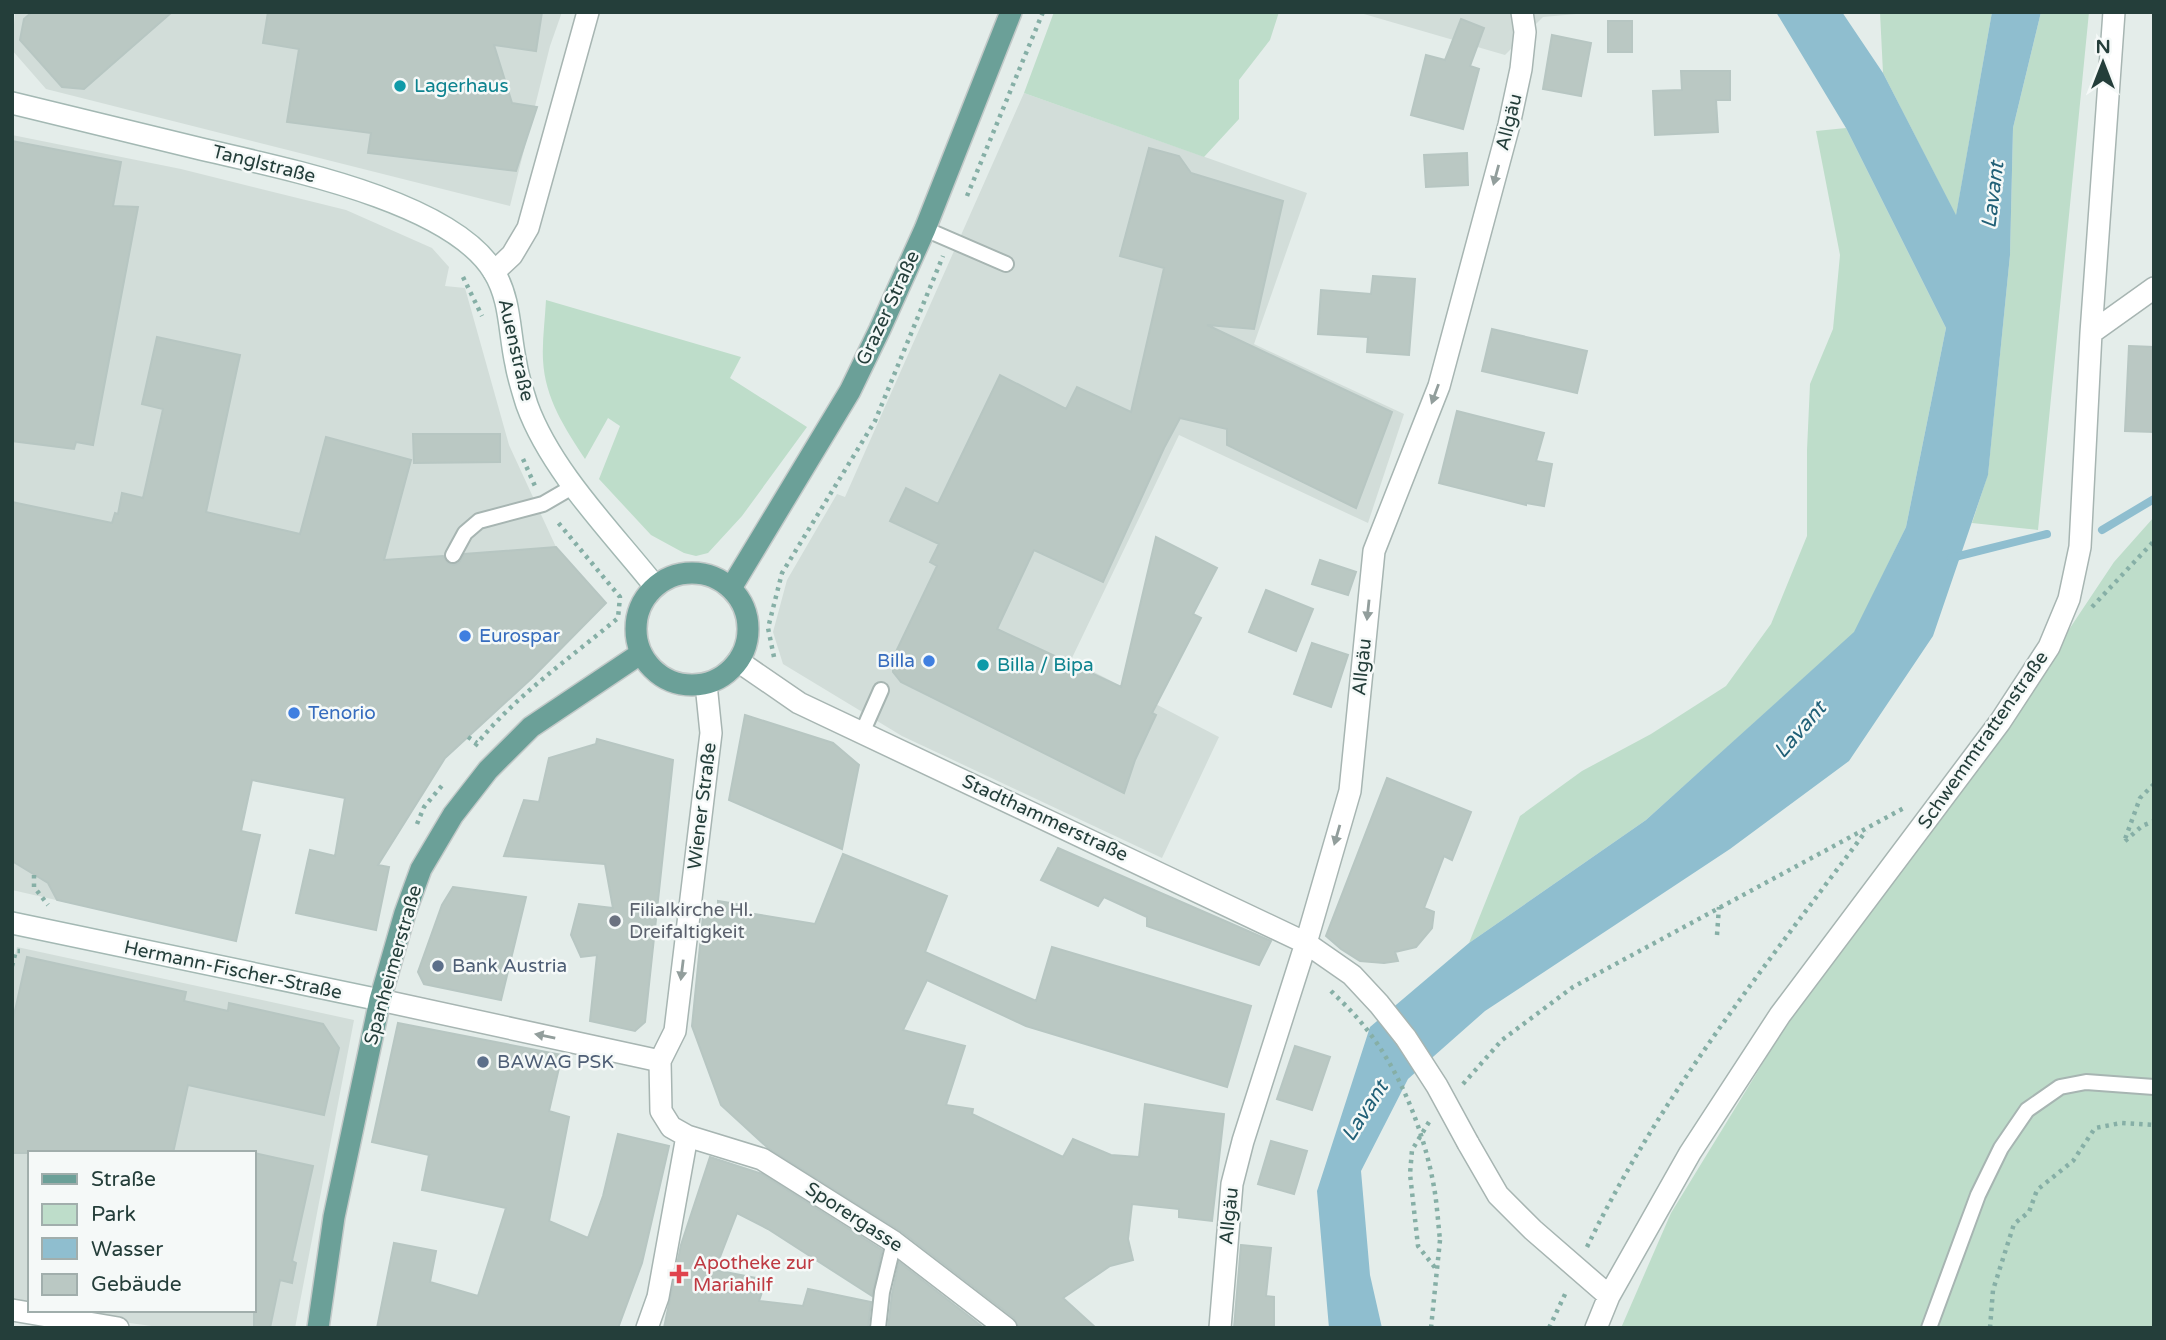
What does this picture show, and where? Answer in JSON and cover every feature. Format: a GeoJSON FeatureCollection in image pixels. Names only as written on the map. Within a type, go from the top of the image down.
{"type":"FeatureCollection","features":[{"type":"Feature","properties":{"kind":"main road","name":"Grazer Straße"},"geometry":{"type":"LineString","coordinates":[[732,588],[850,391],[925,229],[1011,12]]}},
{"type":"Feature","properties":{"kind":"main road"},"geometry":{"type":"LineString","coordinates":[[694,572],[714,576],[732,588],[743,604],[748,624],[747,643],[738,662],[723,675],[706,684],[687,685],[668,680],[652,669],[640,654],[635,636],[636,617],[643,600],[654,586],[673,575],[694,572]]}},
{"type":"Feature","properties":{"kind":"main road","name":"Spanheimerstraße"},"geometry":{"type":"LineString","coordinates":[[318,1328],[334,1217],[380,1000],[405,913],[421,869],[453,815],[488,770],[531,727],[640,654]]}},
{"type":"Feature","properties":{"kind":"street"},"geometry":{"type":"LineString","coordinates":[[494,272],[512,255],[528,228],[588,12]]}},
{"type":"Feature","properties":{"kind":"street","name":"Allgäu"},"geometry":{"type":"LineString","coordinates":[[1220,1328],[1232,1184],[1350,791],[1374,551],[1439,386],[1509,125],[1521,69],[1525,32],[1522,12]]}},
{"type":"Feature","properties":{"kind":"street","name":"Schwemmtrattenstraße"},"geometry":{"type":"LineString","coordinates":[[1596,1328],[1609,1296],[1690,1153],[1780,1015],[2000,722],[2049,647],[2069,599],[2080,547],[2091,333],[2114,12]]}},
{"type":"Feature","properties":{"kind":"street","name":"Tanglstraße"},"geometry":{"type":"LineString","coordinates":[[12,103],[333,181],[404,206],[450,231],[477,251],[494,272]]}},
{"type":"Feature","properties":{"kind":"street","name":"Auenstraße"},"geometry":{"type":"LineString","coordinates":[[494,272],[507,304],[516,364],[527,404],[542,439],[574,486],[654,586]]}},
{"type":"Feature","properties":{"kind":"street"},"geometry":{"type":"LineString","coordinates":[[2091,333],[2154,288]]}},
{"type":"Feature","properties":{"kind":"street","name":"Stadthammerstraße"},"geometry":{"type":"LineString","coordinates":[[738,662],[799,703],[1306,943],[1352,975],[1406,1038],[1437,1086],[1498,1195],[1532,1230],[1609,1296]]}},
{"type":"Feature","properties":{"kind":"street","name":"Wiener Straße"},"geometry":{"type":"LineString","coordinates":[[687,1136],[671,1127],[661,1111],[660,1061],[675,1031],[711,733],[706,684]]}},
{"type":"Feature","properties":{"kind":"street","name":"Hermann-Fischer-Straße"},"geometry":{"type":"LineString","coordinates":[[12,923],[660,1061]]}},
{"type":"Feature","properties":{"kind":"street"},"geometry":{"type":"LineString","coordinates":[[647,1328],[658,1297],[687,1136]]}},
{"type":"Feature","properties":{"kind":"street","name":"Sporergasse"},"geometry":{"type":"LineString","coordinates":[[687,1136],[762,1159],[894,1242],[1006,1328]]}},
{"type":"Feature","properties":{"kind":"street"},"geometry":{"type":"LineString","coordinates":[[12,1310],[118,1328]]}},
{"type":"Feature","properties":{"kind":"lane"},"geometry":{"type":"LineString","coordinates":[[925,229],[1006,264]]}},
{"type":"Feature","properties":{"kind":"lane"},"geometry":{"type":"LineString","coordinates":[[453,555],[465,533],[479,522],[543,504],[574,486]]}},
{"type":"Feature","properties":{"kind":"lane"},"geometry":{"type":"LineString","coordinates":[[862,733],[881,690]]}},
{"type":"Feature","properties":{"kind":"lane"},"geometry":{"type":"LineString","coordinates":[[1929,1328],[1978,1195],[2001,1148],[2027,1110],[2060,1087],[2086,1082],[2154,1087]]}},
{"type":"Feature","properties":{"kind":"lane"},"geometry":{"type":"LineString","coordinates":[[878,1328],[882,1292],[894,1242]]}},
{"type":"Feature","properties":{"kind":"path"},"geometry":{"type":"LineString","coordinates":[[965,202],[1043,12]]}},
{"type":"Feature","properties":{"kind":"path"},"geometry":{"type":"LineString","coordinates":[[774,660],[768,628],[782,573],[875,421],[949,240]]}},
{"type":"Feature","properties":{"kind":"path"},"geometry":{"type":"LineString","coordinates":[[460,273],[482,318]]}},
{"type":"Feature","properties":{"kind":"path"},"geometry":{"type":"LineString","coordinates":[[468,754],[543,678],[569,660],[618,618],[620,597],[543,504],[522,456]]}},
{"type":"Feature","properties":{"kind":"path"},"geometry":{"type":"LineString","coordinates":[[2054,633],[2087,612],[2154,541]]}},
{"type":"Feature","properties":{"kind":"path"},"geometry":{"type":"LineString","coordinates":[[468,737],[477,743]]}},
{"type":"Feature","properties":{"kind":"path"},"geometry":{"type":"LineString","coordinates":[[415,828],[424,807],[450,775]]}},
{"type":"Feature","properties":{"kind":"path"},"geometry":{"type":"LineString","coordinates":[[2154,784],[2140,798],[2124,842],[2142,826],[2154,821]]}},
{"type":"Feature","properties":{"kind":"path"},"geometry":{"type":"LineString","coordinates":[[1460,1088],[1503,1040],[1573,987],[1868,827],[1693,1063],[1614,1192],[1549,1328]]}},
{"type":"Feature","properties":{"kind":"path"},"geometry":{"type":"LineString","coordinates":[[1717,935],[1719,906]]}},
{"type":"Feature","properties":{"kind":"path"},"geometry":{"type":"LineString","coordinates":[[1331,991],[1364,1026],[1387,1059],[1407,1098],[1423,1144],[1434,1186],[1440,1240],[1432,1328]]}},
{"type":"Feature","properties":{"kind":"path"},"geometry":{"type":"LineString","coordinates":[[1434,1117],[1425,1126],[1412,1150],[1410,1174],[1418,1246],[1436,1269]]}},
{"type":"Feature","properties":{"kind":"path"},"geometry":{"type":"LineString","coordinates":[[1990,1328],[1993,1290],[2014,1224],[2029,1212],[2037,1190],[2073,1161],[2095,1128],[2121,1123],[2154,1125]]}},
{"type":"Feature","properties":{"kind":"shaded area"},"geometry":{"type":"Polygon","coordinates":[[[15,12],[562,12],[550,46],[510,206],[46,89],[12,50],[15,12]]]}},
{"type":"Feature","properties":{"kind":"shaded area"},"geometry":{"type":"Polygon","coordinates":[[[1357,12],[1598,12],[1543,17],[1505,55],[1357,12]]]}},
{"type":"Feature","properties":{"kind":"shaded area"},"geometry":{"type":"Polygon","coordinates":[[[1024,93],[1307,193],[1254,344],[1404,414],[1368,523],[1179,435],[1071,660],[1219,737],[1162,858],[902,736],[783,664],[773,632],[787,580],[837,494],[845,497],[1024,93]]]}},
{"type":"Feature","properties":{"kind":"shaded area"},"geometry":{"type":"Polygon","coordinates":[[[12,135],[181,169],[346,210],[432,248],[449,267],[445,286],[465,288],[509,445],[556,547],[606,603],[532,678],[445,758],[393,842],[340,830],[345,798],[252,780],[241,831],[260,835],[236,941],[12,890],[12,135]]]}},
{"type":"Feature","properties":{"kind":"shaded area"},"geometry":{"type":"Polygon","coordinates":[[[17,947],[354,1020],[295,1328],[166,1328],[50,1312],[256,1312],[256,1151],[28,1151],[28,1310],[12,1307],[12,966],[17,947]]]}},
{"type":"Feature","properties":{"kind":"green space"},"geometry":{"type":"Polygon","coordinates":[[[1054,12],[1279,12],[1270,40],[1239,80],[1239,119],[1204,157],[1024,93],[1054,12]]]}},
{"type":"Feature","properties":{"kind":"green space"},"geometry":{"type":"Polygon","coordinates":[[[1880,12],[1992,12],[1956,216],[1883,73],[1880,12]]]}},
{"type":"Feature","properties":{"kind":"green space"},"geometry":{"type":"Polygon","coordinates":[[[2041,12],[2089,12],[2038,530],[1972,523],[1988,474],[2010,255],[2013,128],[2041,12]]]}},
{"type":"Feature","properties":{"kind":"green space"},"geometry":{"type":"Polygon","coordinates":[[[1846,128],[1946,328],[1906,527],[1855,632],[1646,820],[1469,943],[1520,816],[1582,771],[1651,734],[1726,686],[1771,624],[1807,536],[1810,384],[1833,329],[1840,255],[1816,131],[1846,128]]]}},
{"type":"Feature","properties":{"kind":"green space"},"geometry":{"type":"Polygon","coordinates":[[[546,300],[741,357],[730,378],[807,427],[742,516],[708,553],[696,556],[684,553],[651,535],[599,479],[620,426],[608,418],[585,459],[563,424],[548,388],[543,360],[546,300]]]}},
{"type":"Feature","properties":{"kind":"green space"},"geometry":{"type":"Polygon","coordinates":[[[2154,517],[2154,1328],[1621,1328],[1671,1213],[1796,1009],[1962,790],[2114,562],[2154,517]]]}},
{"type":"Feature","properties":{"kind":"water","name":"Lavant"},"geometry":{"type":"Polygon","coordinates":[[[1776,12],[1842,12],[1883,73],[1956,215],[1992,12],[2041,12],[2013,128],[2010,255],[1988,475],[1933,636],[1849,761],[1730,849],[1485,1011],[1408,1079],[1361,1171],[1370,1275],[1382,1328],[1329,1328],[1317,1191],[1370,1027],[1469,943],[1646,820],[1854,632],[1906,527],[1946,328],[1846,128],[1776,12]]]}},
{"type":"Feature","properties":{"kind":"building"},"geometry":{"type":"Polygon","coordinates":[[[32,12],[172,12],[84,89],[62,87],[20,40],[24,19],[32,12]]]}},
{"type":"Feature","properties":{"kind":"building","name":"Lagerhaus"},"geometry":{"type":"Polygon","coordinates":[[[268,12],[542,12],[536,51],[494,45],[512,103],[537,107],[516,171],[368,153],[371,133],[287,122],[299,49],[263,43],[268,12]]]}},
{"type":"Feature","properties":{"kind":"building"},"geometry":{"type":"Polygon","coordinates":[[[1461,19],[1484,28],[1470,66],[1479,69],[1463,129],[1411,115],[1426,55],[1445,60],[1461,19]]]}},
{"type":"Feature","properties":{"kind":"building"},"geometry":{"type":"Polygon","coordinates":[[[1608,21],[1632,21],[1632,52],[1608,52],[1608,21]]]}},
{"type":"Feature","properties":{"kind":"building"},"geometry":{"type":"Polygon","coordinates":[[[1552,35],[1591,43],[1581,96],[1543,89],[1552,35]]]}},
{"type":"Feature","properties":{"kind":"building"},"geometry":{"type":"Polygon","coordinates":[[[1681,71],[1730,71],[1730,100],[1716,100],[1718,132],[1655,135],[1653,91],[1682,90],[1681,71]]]}},
{"type":"Feature","properties":{"kind":"building"},"geometry":{"type":"Polygon","coordinates":[[[12,141],[121,162],[113,206],[138,207],[93,445],[76,442],[74,449],[12,441],[12,141]]]}},
{"type":"Feature","properties":{"kind":"building"},"geometry":{"type":"Polygon","coordinates":[[[1149,148],[1179,156],[1191,173],[1283,201],[1254,329],[1207,325],[1392,412],[1356,508],[1227,445],[1227,429],[1180,418],[1103,582],[1034,550],[997,629],[1121,687],[1156,537],[1217,568],[1193,614],[1201,618],[1152,713],[1156,715],[1135,760],[1124,793],[901,682],[893,672],[893,658],[937,566],[930,562],[939,544],[890,521],[906,488],[938,504],[1000,375],[1066,409],[1077,387],[1131,412],[1164,268],[1120,256],[1149,148]]]}},
{"type":"Feature","properties":{"kind":"building"},"geometry":{"type":"Polygon","coordinates":[[[1467,153],[1468,185],[1426,187],[1424,155],[1467,153]]]}},
{"type":"Feature","properties":{"kind":"building"},"geometry":{"type":"Polygon","coordinates":[[[1373,276],[1415,279],[1409,355],[1367,352],[1368,337],[1318,334],[1321,290],[1371,294],[1373,276]]]}},
{"type":"Feature","properties":{"kind":"building"},"geometry":{"type":"Polygon","coordinates":[[[1492,329],[1587,351],[1577,393],[1482,371],[1492,329]]]}},
{"type":"Feature","properties":{"kind":"building","name":"Tenorio"},"geometry":{"type":"Polygon","coordinates":[[[157,337],[240,355],[206,512],[300,534],[326,437],[411,460],[384,560],[443,556],[448,563],[454,565],[459,563],[464,554],[556,547],[606,603],[532,678],[445,758],[378,865],[389,867],[376,930],[296,913],[310,850],[335,856],[345,798],[252,780],[241,831],[260,835],[236,941],[57,900],[48,883],[12,861],[12,502],[112,523],[115,513],[118,514],[122,493],[143,498],[163,409],[142,404],[157,337]]]}},
{"type":"Feature","properties":{"kind":"building"},"geometry":{"type":"Polygon","coordinates":[[[2129,346],[2154,347],[2154,432],[2125,431],[2129,346]]]}},
{"type":"Feature","properties":{"kind":"building"},"geometry":{"type":"Polygon","coordinates":[[[1457,411],[1544,433],[1536,461],[1552,464],[1544,506],[1526,505],[1439,483],[1457,411]]]}},
{"type":"Feature","properties":{"kind":"building"},"geometry":{"type":"Polygon","coordinates":[[[413,434],[500,434],[500,462],[414,463],[413,434]]]}},
{"type":"Feature","properties":{"kind":"building"},"geometry":{"type":"Polygon","coordinates":[[[1320,560],[1356,572],[1348,595],[1312,584],[1320,560]]]}},
{"type":"Feature","properties":{"kind":"building"},"geometry":{"type":"Polygon","coordinates":[[[1266,590],[1313,609],[1296,651],[1249,632],[1266,590]]]}},
{"type":"Feature","properties":{"kind":"building"},"geometry":{"type":"Polygon","coordinates":[[[1312,643],[1348,655],[1331,707],[1294,694],[1312,643]]]}},
{"type":"Feature","properties":{"kind":"building"},"geometry":{"type":"Polygon","coordinates":[[[745,715],[833,743],[859,765],[842,849],[729,800],[745,715]]]}},
{"type":"Feature","properties":{"kind":"building"},"geometry":{"type":"Polygon","coordinates":[[[597,739],[673,760],[645,1022],[635,1031],[590,1021],[597,955],[581,957],[571,935],[579,904],[613,908],[605,864],[504,856],[524,800],[539,802],[549,758],[596,744],[597,739]]]}},
{"type":"Feature","properties":{"kind":"building"},"geometry":{"type":"Polygon","coordinates":[[[1387,778],[1471,812],[1452,860],[1444,856],[1424,908],[1434,912],[1432,928],[1416,947],[1395,952],[1398,961],[1384,963],[1360,961],[1326,936],[1387,778]]]}},
{"type":"Feature","properties":{"kind":"building"},"geometry":{"type":"Polygon","coordinates":[[[1058,848],[1271,941],[1259,965],[1147,926],[1147,917],[1104,897],[1098,906],[1041,880],[1058,848]]]}},
{"type":"Feature","properties":{"kind":"building"},"geometry":{"type":"Polygon","coordinates":[[[843,854],[947,896],[925,952],[1036,1001],[1052,947],[1251,1006],[1227,1087],[1026,1026],[927,980],[903,1030],[965,1046],[946,1105],[973,1109],[972,1114],[1063,1157],[1073,1139],[1111,1155],[1139,1157],[1145,1104],[1224,1114],[1212,1221],[1179,1217],[1179,1209],[1132,1204],[1128,1239],[1133,1260],[1110,1266],[1063,1298],[1096,1328],[1019,1328],[1014,1318],[902,1232],[768,1148],[721,1105],[692,1026],[704,906],[718,908],[718,901],[743,905],[742,912],[815,924],[843,854]]]}},
{"type":"Feature","properties":{"kind":"building"},"geometry":{"type":"Polygon","coordinates":[[[453,887],[526,897],[501,1000],[424,984],[418,972],[442,905],[453,887]]]}},
{"type":"Feature","properties":{"kind":"building"},"geometry":{"type":"Polygon","coordinates":[[[27,957],[186,992],[184,1001],[228,1011],[229,1003],[323,1024],[339,1048],[324,1115],[188,1085],[173,1151],[12,1153],[12,1024],[27,957]]]}},
{"type":"Feature","properties":{"kind":"building"},"geometry":{"type":"Polygon","coordinates":[[[398,1023],[562,1055],[549,1111],[569,1117],[549,1221],[588,1238],[603,1196],[618,1134],[669,1146],[642,1263],[618,1328],[377,1328],[394,1243],[436,1251],[430,1282],[478,1296],[506,1208],[422,1190],[429,1155],[372,1142],[398,1023]]]}},
{"type":"Feature","properties":{"kind":"building"},"geometry":{"type":"Polygon","coordinates":[[[1295,1046],[1330,1057],[1312,1110],[1277,1099],[1295,1046]]]}},
{"type":"Feature","properties":{"kind":"building"},"geometry":{"type":"Polygon","coordinates":[[[1271,1141],[1307,1151],[1294,1194],[1258,1184],[1271,1141]]]}},
{"type":"Feature","properties":{"kind":"building"},"geometry":{"type":"Polygon","coordinates":[[[256,1153],[313,1166],[292,1261],[296,1263],[292,1283],[280,1280],[270,1328],[254,1328],[256,1153]]]}},
{"type":"Feature","properties":{"kind":"building"},"geometry":{"type":"Polygon","coordinates":[[[710,1157],[762,1174],[882,1250],[872,1296],[768,1229],[737,1213],[715,1270],[766,1280],[759,1301],[803,1306],[808,1289],[871,1302],[868,1328],[664,1328],[681,1245],[710,1157]]]}},
{"type":"Feature","properties":{"kind":"building"},"geometry":{"type":"Polygon","coordinates":[[[1241,1245],[1271,1248],[1266,1296],[1274,1297],[1274,1328],[1234,1328],[1241,1245]]]}},
{"type":"Feature","properties":{"kind":"building"},"geometry":{"type":"Polygon","coordinates":[[[899,1262],[984,1328],[888,1328],[899,1262]]]}},
{"type":"Feature","properties":{"kind":"waterway"},"geometry":{"type":"LineString","coordinates":[[2102,530],[2154,499]]}},
{"type":"Feature","properties":{"kind":"waterway"},"geometry":{"type":"LineString","coordinates":[[1951,558],[2047,534]]}},
{"type":"Feature","properties":{"kind":"place","name":"Lagerhaus"},"geometry":{"type":"Point","coordinates":[400,86]}},
{"type":"Feature","properties":{"kind":"place","name":"Eurospar"},"geometry":{"type":"Point","coordinates":[465,636]}},
{"type":"Feature","properties":{"kind":"place","name":"Billa"},"geometry":{"type":"Point","coordinates":[929,661]}},
{"type":"Feature","properties":{"kind":"place","name":"Billa / Bipa"},"geometry":{"type":"Point","coordinates":[983,665]}},
{"type":"Feature","properties":{"kind":"place","name":"Tenorio"},"geometry":{"type":"Point","coordinates":[294,713]}},
{"type":"Feature","properties":{"kind":"place","name":"Filialkirche Hl. Dreifaltigkeit"},"geometry":{"type":"Point","coordinates":[615,921]}},
{"type":"Feature","properties":{"kind":"place","name":"Bank Austria"},"geometry":{"type":"Point","coordinates":[438,966]}},
{"type":"Feature","properties":{"kind":"place","name":"BAWAG PSK"},"geometry":{"type":"Point","coordinates":[483,1062]}},
{"type":"Feature","properties":{"kind":"place","name":"Apotheke zur Mariahilf"},"geometry":{"type":"Point","coordinates":[679,1274]}}]}
